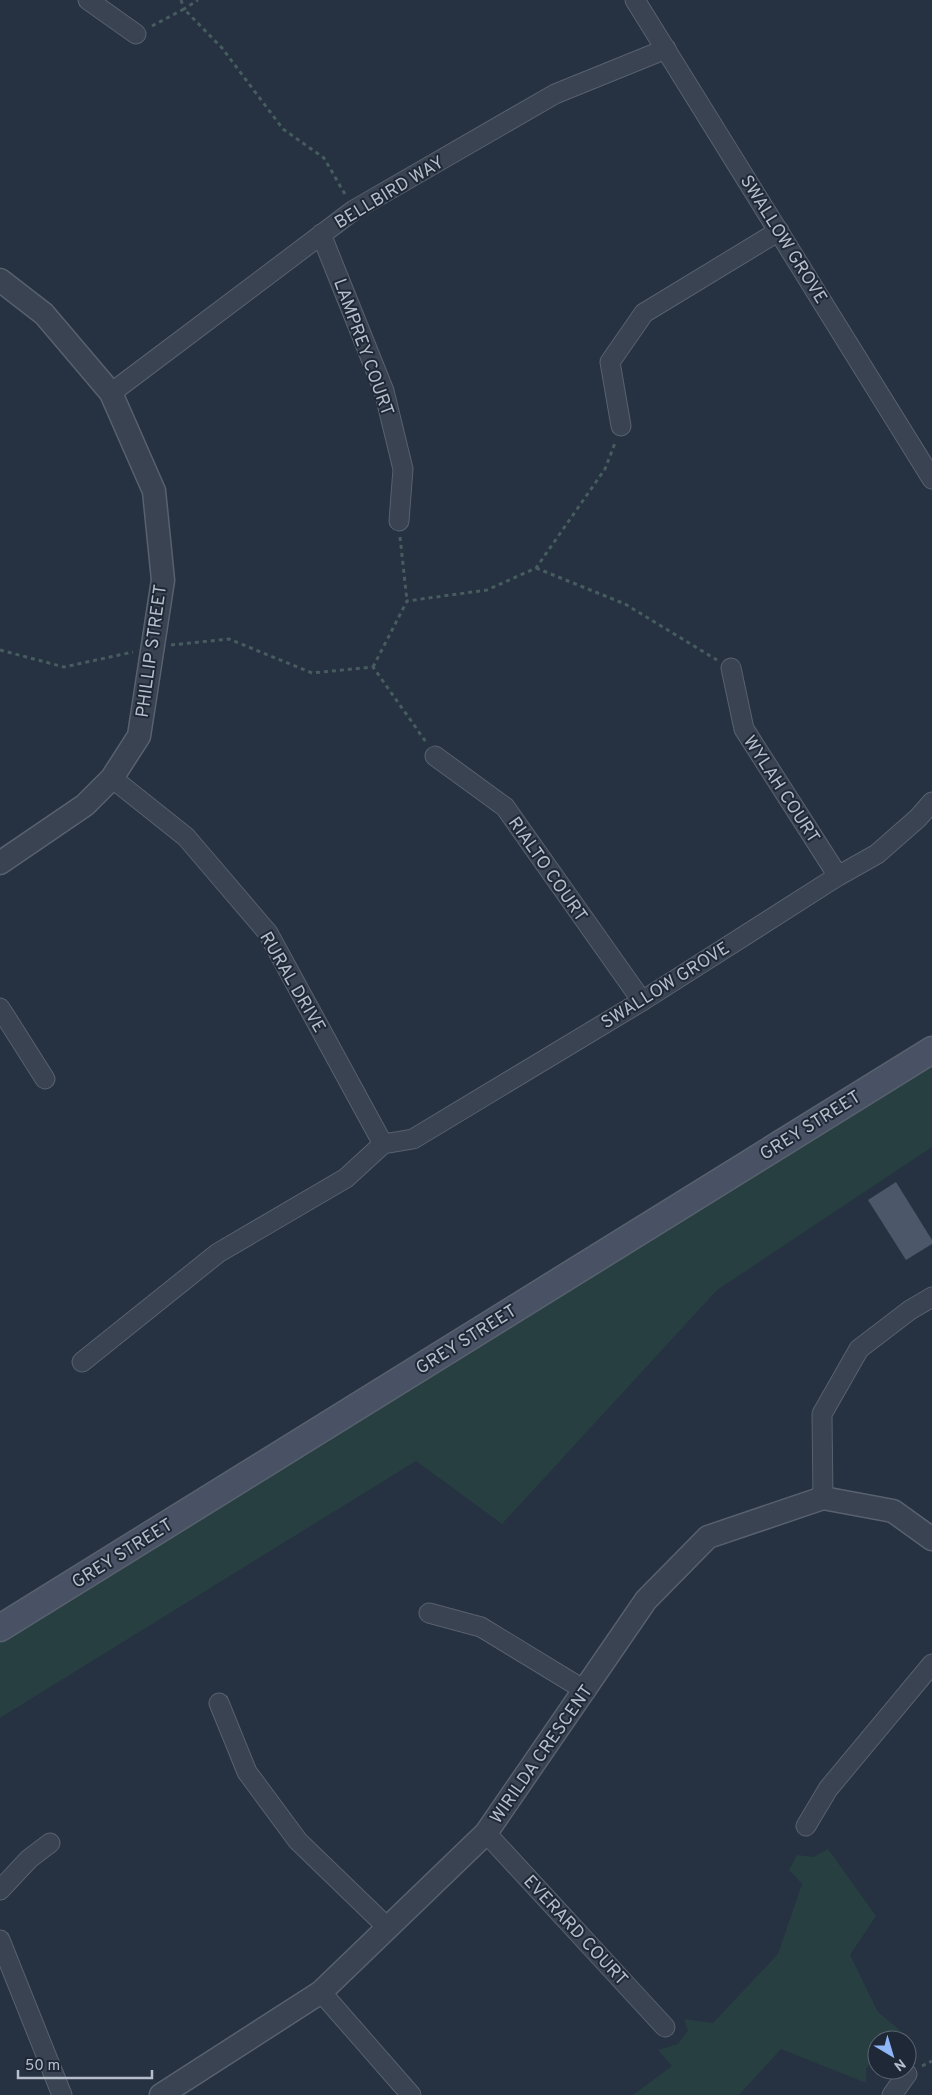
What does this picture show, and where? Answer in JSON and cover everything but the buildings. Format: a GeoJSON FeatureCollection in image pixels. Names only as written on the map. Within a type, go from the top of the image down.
{"type":"FeatureCollection","features":[{"type":"Feature","properties":{"kind":"main road","name":"GREY STREET"},"geometry":{"type":"LineString","coordinates":[[0,1628],[932,1050]]}},
{"type":"Feature","properties":{"kind":"street"},"geometry":{"type":"LineString","coordinates":[[88,0],[136,34]]}},
{"type":"Feature","properties":{"kind":"street","name":"SWALLOW GROVE"},"geometry":{"type":"LineString","coordinates":[[635,0],[932,479]]}},
{"type":"Feature","properties":{"kind":"street","name":"BELLBIRD WAY"},"geometry":{"type":"LineString","coordinates":[[111,393],[354,210],[555,94],[666,49]]}},
{"type":"Feature","properties":{"kind":"street"},"geometry":{"type":"LineString","coordinates":[[621,426],[610,362],[644,313],[779,231]]}},
{"type":"Feature","properties":{"kind":"street","name":"LAMPREY COURT"},"geometry":{"type":"LineString","coordinates":[[322,234],[384,391],[403,469],[399,521]]}},
{"type":"Feature","properties":{"kind":"street","name":"PHILLIP STREET"},"geometry":{"type":"LineString","coordinates":[[0,280],[44,314],[111,393],[154,491],[162,580],[139,736],[112,778],[86,805],[0,863]]}},
{"type":"Feature","properties":{"kind":"street","name":"WYLAH COURT"},"geometry":{"type":"LineString","coordinates":[[731,668],[744,729],[838,876]]}},
{"type":"Feature","properties":{"kind":"street","name":"RIALTO COURT"},"geometry":{"type":"LineString","coordinates":[[436,756],[505,807],[642,1001]]}},
{"type":"Feature","properties":{"kind":"street","name":"RURAL DRIVE"},"geometry":{"type":"LineString","coordinates":[[112,778],[186,837],[268,933],[383,1144]]}},
{"type":"Feature","properties":{"kind":"street","name":"SWALLOW GROVE"},"geometry":{"type":"LineString","coordinates":[[383,1144],[413,1139],[642,1001],[838,876],[877,854],[918,818],[932,802]]}},
{"type":"Feature","properties":{"kind":"street"},"geometry":{"type":"LineString","coordinates":[[0,1008],[45,1079]]}},
{"type":"Feature","properties":{"kind":"street"},"geometry":{"type":"LineString","coordinates":[[82,1362],[218,1253],[346,1178],[383,1144]]}},
{"type":"Feature","properties":{"kind":"street"},"geometry":{"type":"LineString","coordinates":[[823,1498],[822,1414],[859,1349],[910,1310],[932,1297]]}},
{"type":"Feature","properties":{"kind":"street","name":"WIRILDA CRESCENT"},"geometry":{"type":"LineString","coordinates":[[161,2095],[321,1992],[486,1833],[586,1691],[646,1600],[708,1538],[823,1498],[893,1511],[932,1539]]}},
{"type":"Feature","properties":{"kind":"street"},"geometry":{"type":"LineString","coordinates":[[429,1613],[480,1626],[586,1691]]}},
{"type":"Feature","properties":{"kind":"street"},"geometry":{"type":"LineString","coordinates":[[806,1826],[828,1789],[932,1664]]}},
{"type":"Feature","properties":{"kind":"street"},"geometry":{"type":"LineString","coordinates":[[219,1704],[247,1772],[298,1841],[387,1927]]}},
{"type":"Feature","properties":{"kind":"street","name":"EVERARD COURT"},"geometry":{"type":"LineString","coordinates":[[486,1833],[665,2027]]}},
{"type":"Feature","properties":{"kind":"street"},"geometry":{"type":"LineString","coordinates":[[0,1890],[29,1860],[50,1843]]}},
{"type":"Feature","properties":{"kind":"street"},"geometry":{"type":"LineString","coordinates":[[0,1940],[62,2095]]}},
{"type":"Feature","properties":{"kind":"street"},"geometry":{"type":"LineString","coordinates":[[321,1992],[410,2095]]}},
{"type":"Feature","properties":{"kind":"street"},"geometry":{"type":"LineString","coordinates":[[892,2095],[903,2080]]}},
{"type":"Feature","properties":{"kind":"path"},"geometry":{"type":"LineString","coordinates":[[181,0],[184,9],[222,48],[283,129],[324,158],[354,210]]}},
{"type":"Feature","properties":{"kind":"path"},"geometry":{"type":"LineString","coordinates":[[136,34],[198,0]]}},
{"type":"Feature","properties":{"kind":"path"},"geometry":{"type":"LineString","coordinates":[[407,601],[486,590],[536,568],[605,470],[621,426]]}},
{"type":"Feature","properties":{"kind":"path"},"geometry":{"type":"LineString","coordinates":[[373,666],[407,601],[399,521]]}},
{"type":"Feature","properties":{"kind":"path"},"geometry":{"type":"LineString","coordinates":[[536,568],[626,604],[731,668]]}},
{"type":"Feature","properties":{"kind":"path"},"geometry":{"type":"LineString","coordinates":[[0,650],[64,668],[152,647],[229,639],[312,673],[373,666]]}},
{"type":"Feature","properties":{"kind":"path"},"geometry":{"type":"LineString","coordinates":[[373,666],[436,756]]}},
{"type":"Feature","properties":{"kind":"green space"},"geometry":{"type":"Polygon","coordinates":[[[932,1060],[932,1147],[717,1290],[502,1524],[416,1461],[0,1718],[0,1638],[932,1060]]]}},
{"type":"Feature","properties":{"kind":"green space"},"geometry":{"type":"Polygon","coordinates":[[[828,1849],[876,1916],[850,1955],[878,2012],[900,2030],[867,2030],[866,2083],[781,2049],[739,2095],[633,2095],[672,2066],[658,2050],[678,2044],[688,2031],[684,2019],[713,2023],[778,1954],[802,1884],[789,1870],[797,1855],[814,1857],[828,1849]]]}}]}
